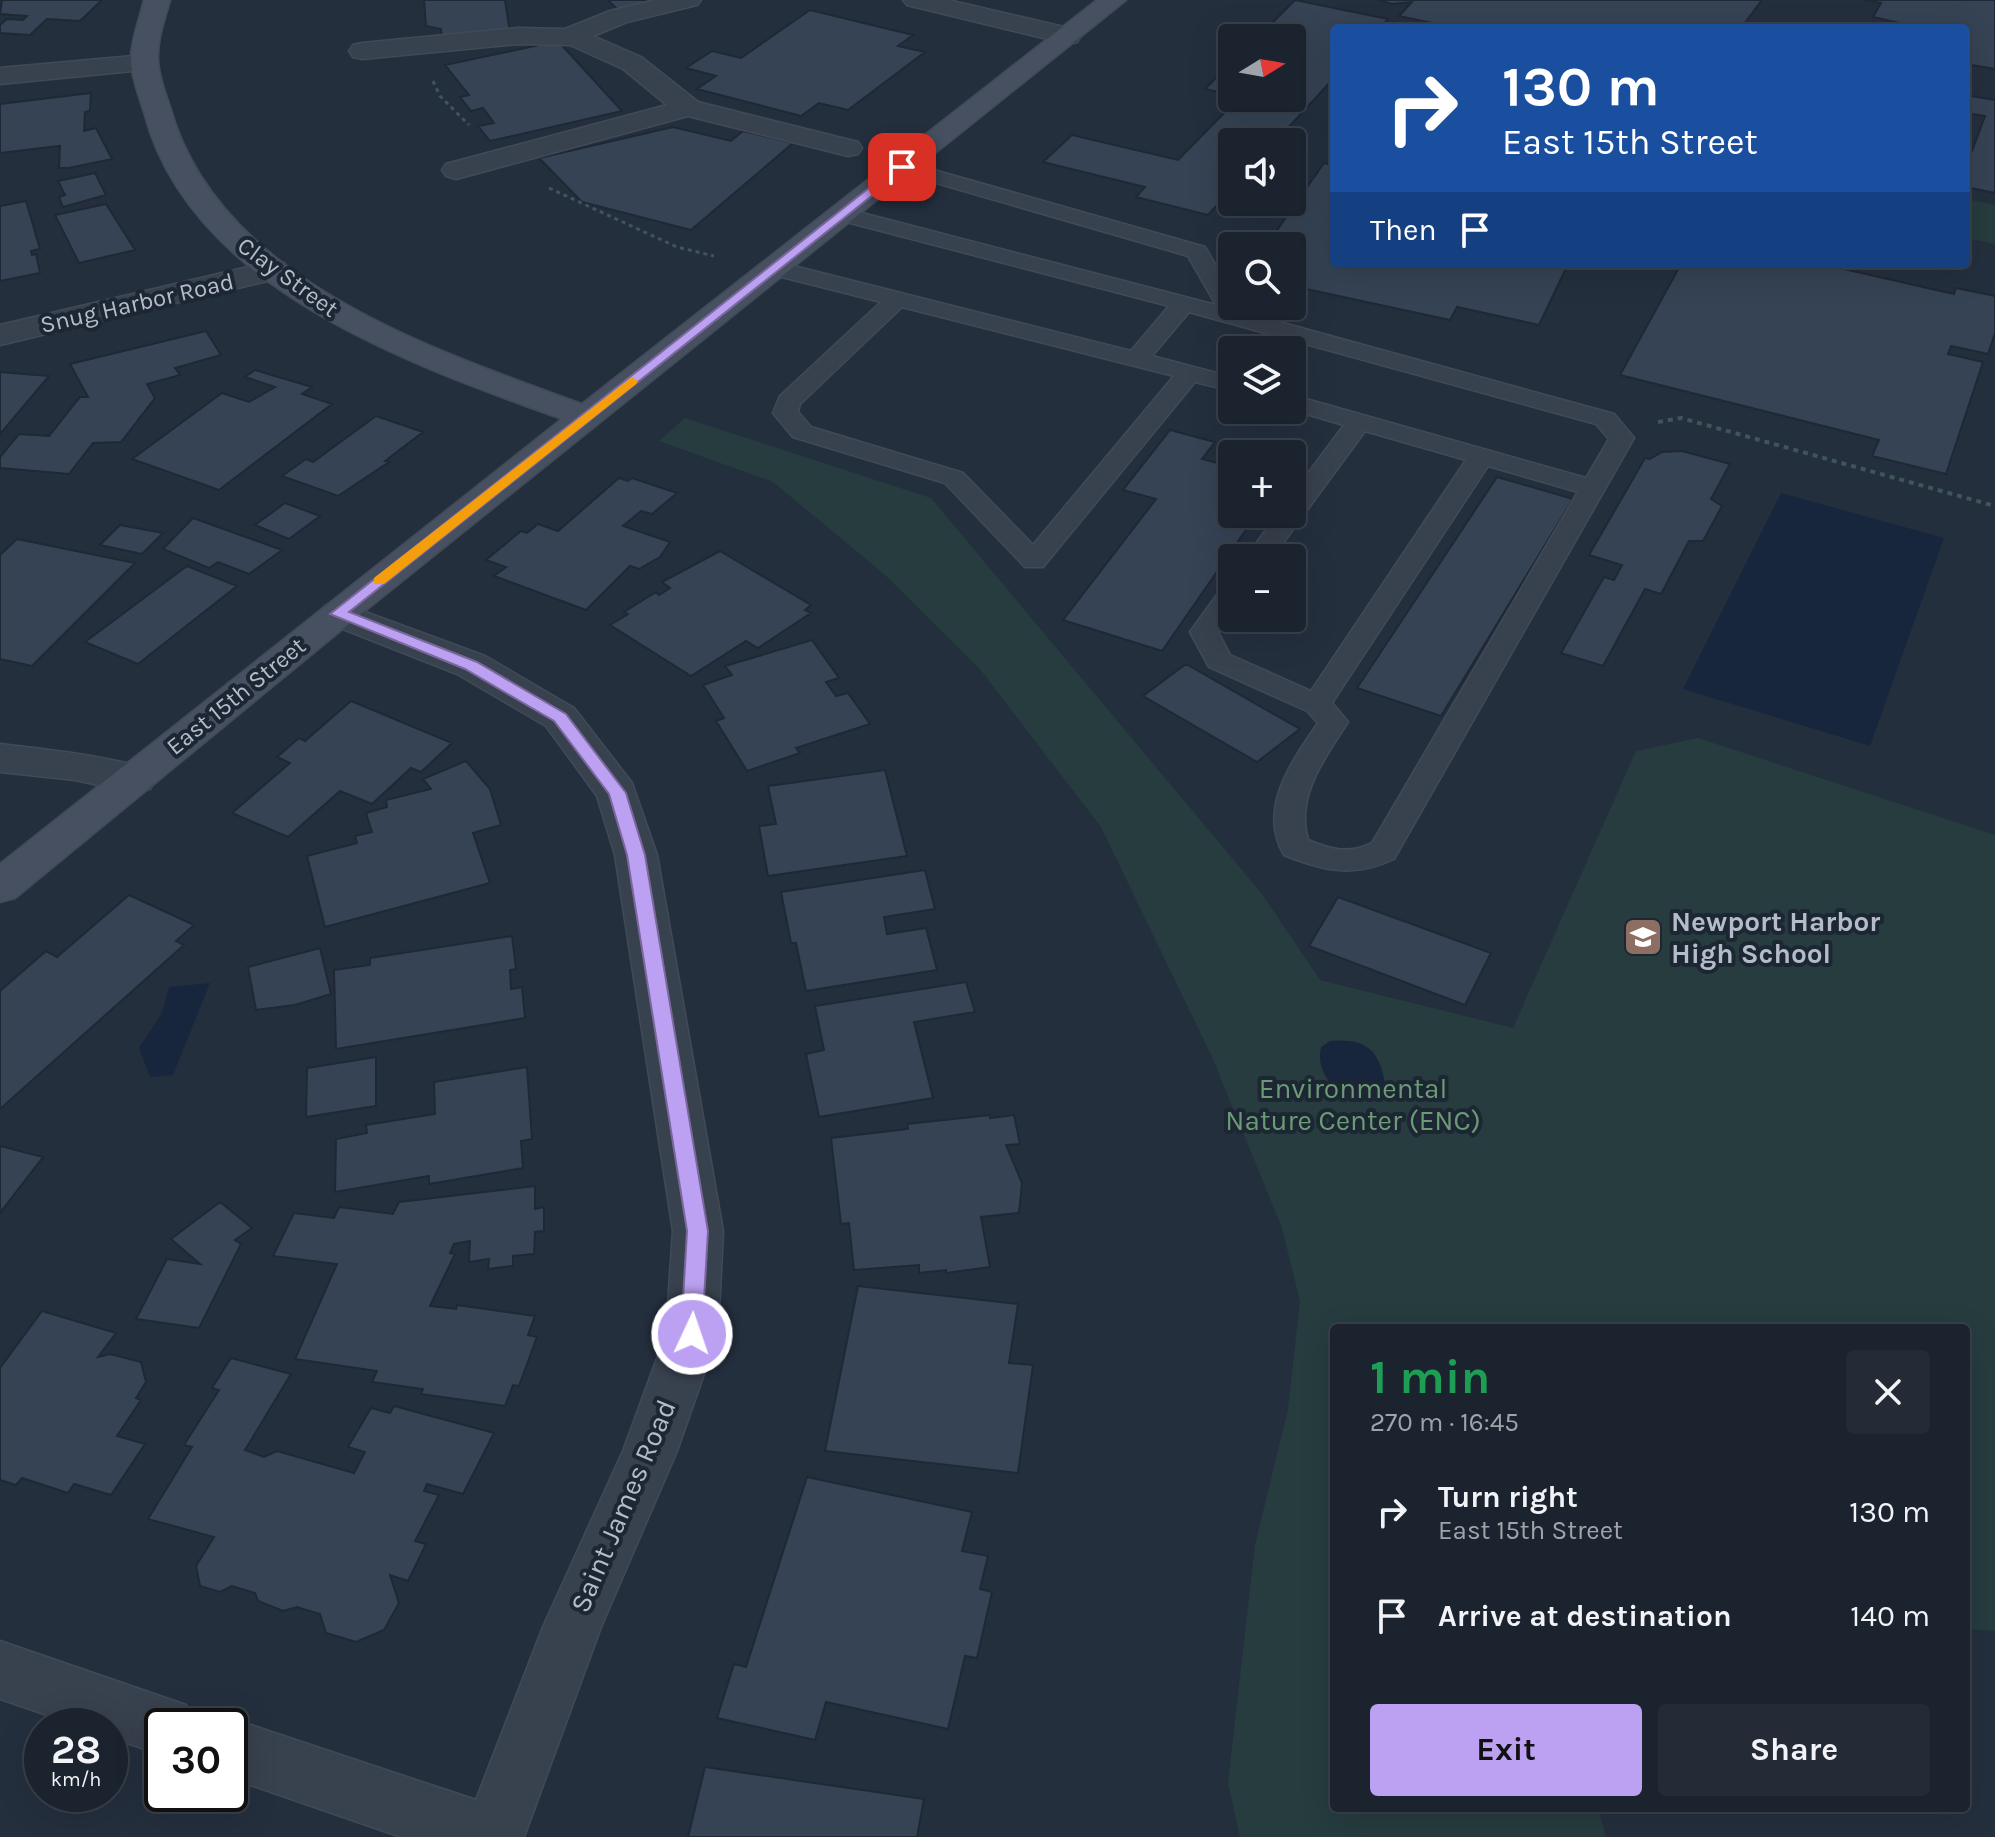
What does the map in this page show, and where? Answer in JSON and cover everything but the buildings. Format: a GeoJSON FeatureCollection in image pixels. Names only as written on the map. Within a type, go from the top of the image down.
{"type":"FeatureCollection","features":[{"type":"Feature","properties":{"kind":"street","name":"Clay Street"},"geometry":{"type":"LineString","coordinates":[[157,0],[144,63],[159,127],[185,177],[217,223],[273,270],[345,318],[435,360],[587,417]]}},
{"type":"Feature","properties":{"kind":"street"},"geometry":{"type":"LineString","coordinates":[[568,37],[619,16],[688,0]]}},
{"type":"Feature","properties":{"kind":"street"},"geometry":{"type":"LineString","coordinates":[[916,0],[1068,36]]}},
{"type":"Feature","properties":{"kind":"street","name":"East 15th Street"},"geometry":{"type":"LineString","coordinates":[[0,887],[338,614],[1113,0]]}},
{"type":"Feature","properties":{"kind":"street"},"geometry":{"type":"LineString","coordinates":[[362,51],[518,36],[568,37],[632,63],[688,108],[848,148]]}},
{"type":"Feature","properties":{"kind":"street"},"geometry":{"type":"LineString","coordinates":[[0,76],[144,63]]}},
{"type":"Feature","properties":{"kind":"street"},"geometry":{"type":"LineString","coordinates":[[456,170],[688,108]]}},
{"type":"Feature","properties":{"kind":"street","name":"Snug Harbor Road"},"geometry":{"type":"LineString","coordinates":[[0,335],[273,270]]}},
{"type":"Feature","properties":{"kind":"street","name":"Saint James Road"},"geometry":{"type":"LineString","coordinates":[[338,614],[471,665],[560,717],[617,793],[636,855],[698,1231],[692,1334],[650,1451],[572,1627],[493,1837]]}},
{"type":"Feature","properties":{"kind":"street"},"geometry":{"type":"LineString","coordinates":[[0,758],[75,766],[135,779]]}},
{"type":"Feature","properties":{"kind":"street"},"geometry":{"type":"LineString","coordinates":[[0,1670],[144,1719]]}},
{"type":"Feature","properties":{"kind":"street"},"geometry":{"type":"LineString","coordinates":[[248,1754],[493,1837]]}},
{"type":"Feature","properties":{"kind":"lane"},"geometry":{"type":"LineString","coordinates":[[902,167],[1197,252],[1218,289]]}},
{"type":"Feature","properties":{"kind":"lane"},"geometry":{"type":"LineString","coordinates":[[843,214],[1218,313]]}},
{"type":"Feature","properties":{"kind":"lane"},"geometry":{"type":"LineString","coordinates":[[774,268],[1218,380]]}},
{"type":"Feature","properties":{"kind":"lane"},"geometry":{"type":"LineString","coordinates":[[897,299],[789,401],[785,413],[802,432],[954,478],[1034,561],[1190,372]]}},
{"type":"Feature","properties":{"kind":"lane"},"geometry":{"type":"LineString","coordinates":[[1137,359],[1184,303]]}},
{"type":"Feature","properties":{"kind":"lane"},"geometry":{"type":"LineString","coordinates":[[1218,613],[1204,632],[1219,661],[1317,704],[1333,722],[1295,779],[1289,833],[1295,847],[1329,861],[1361,863],[1383,851],[1622,438],[1605,419],[1245,320]]}},
{"type":"Feature","properties":{"kind":"lane"},"geometry":{"type":"LineString","coordinates":[[1306,406],[1593,488]]}},
{"type":"Feature","properties":{"kind":"lane"},"geometry":{"type":"LineString","coordinates":[[1306,493],[1359,422]]}},
{"type":"Feature","properties":{"kind":"lane"},"geometry":{"type":"LineString","coordinates":[[1317,704],[1481,457]]}},
{"type":"Feature","properties":{"kind":"path"},"geometry":{"type":"LineString","coordinates":[[1614,429],[1681,418],[1995,506]]}},
{"type":"Feature","properties":{"kind":"green space"},"geometry":{"type":"Polygon","coordinates":[[[1970,200],[1995,205],[1995,244],[1970,239],[1970,200]]]}},
{"type":"Feature","properties":{"kind":"green space","name":"Environmental Nature Center (ENC)"},"geometry":{"type":"Polygon","coordinates":[[[685,418],[931,498],[1262,894],[1320,980],[1513,1028],[1636,751],[1698,738],[1995,835],[1995,1631],[1970,1629],[1970,1324],[1330,1324],[1330,1812],[1599,1812],[1606,1837],[1240,1837],[1228,1783],[1255,1545],[1288,1409],[1300,1301],[1282,1228],[1212,1057],[1101,827],[979,668],[884,574],[773,482],[659,441],[685,418]]]}},
{"type":"Feature","properties":{"kind":"water"},"geometry":{"type":"Polygon","coordinates":[[[1781,493],[1944,538],[1870,746],[1683,689],[1781,493]]]}},
{"type":"Feature","properties":{"kind":"water"},"geometry":{"type":"Polygon","coordinates":[[[210,983],[173,1075],[150,1077],[139,1048],[162,1013],[169,987],[210,983]]]}},
{"type":"Feature","properties":{"kind":"water"},"geometry":{"type":"Polygon","coordinates":[[[1330,1041],[1361,1044],[1374,1054],[1385,1083],[1379,1093],[1347,1098],[1335,1088],[1323,1070],[1320,1055],[1321,1047],[1330,1041]]]}},
{"type":"Feature","properties":{"kind":"slow traffic"},"geometry":{"type":"LineString","coordinates":[[379,581],[632,381]]}},
{"type":"Feature","properties":{"kind":"place","name":"Newport Harbor High School"},"geometry":{"type":"Point","coordinates":[1643,937]}},
{"type":"Feature","properties":{"kind":"route"},"geometry":{"type":"LineString","coordinates":[[692,1334],[698,1231],[636,855],[617,793],[560,717],[471,665],[338,614],[902,167]]}}]}
